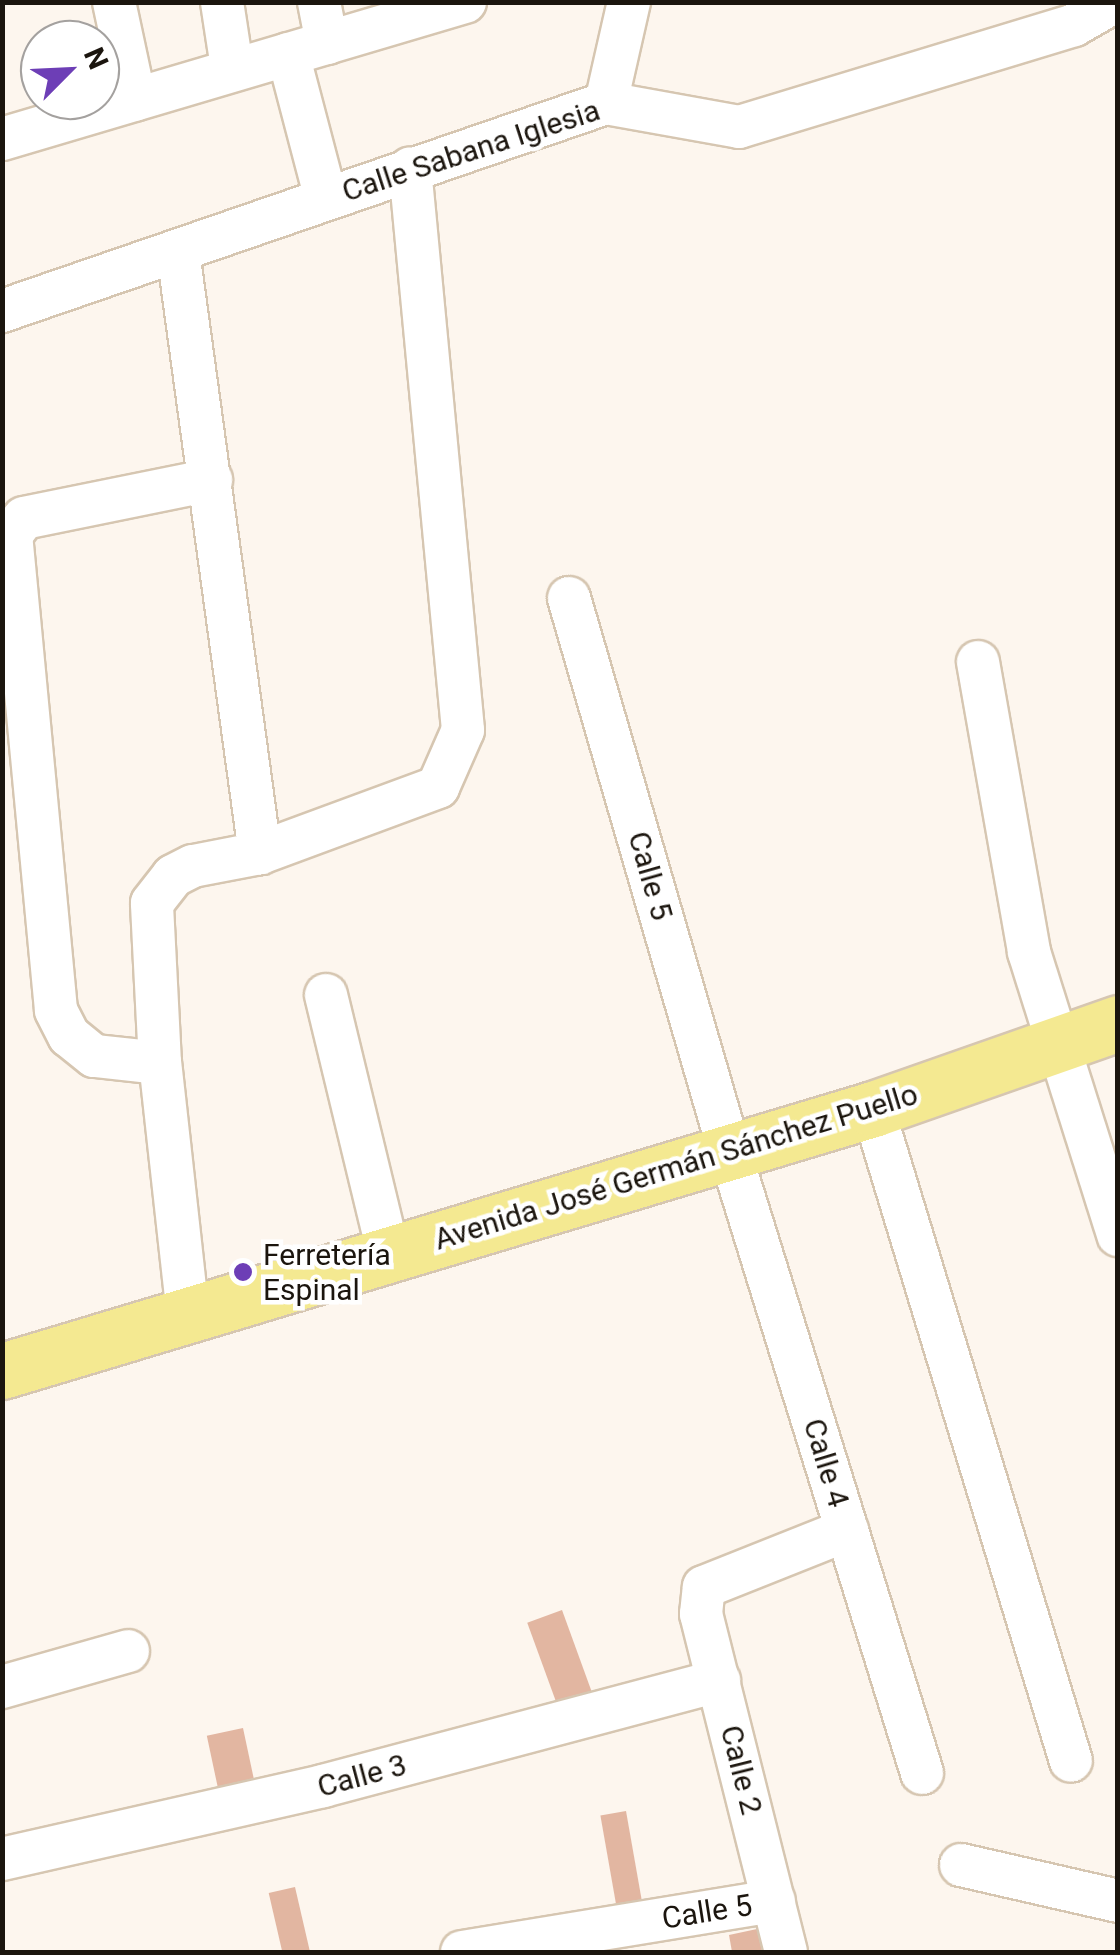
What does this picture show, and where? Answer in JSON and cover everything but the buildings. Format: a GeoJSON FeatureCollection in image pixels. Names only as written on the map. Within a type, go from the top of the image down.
{"type":"FeatureCollection","features":[{"type":"Feature","properties":{"kind":"main road","name":"Avenida José Germán Sánchez Puello"},"geometry":{"type":"LineString","coordinates":[[2,1371],[874,1109],[1118,1024]]}},
{"type":"Feature","properties":{"kind":"street"},"geometry":{"type":"LineString","coordinates":[[114,2],[136,100]]}},
{"type":"Feature","properties":{"kind":"street"},"geometry":{"type":"LineString","coordinates":[[222,2],[232,67]]}},
{"type":"Feature","properties":{"kind":"street"},"geometry":{"type":"LineString","coordinates":[[2,139],[136,100],[232,67],[312,33],[465,2]]}},
{"type":"Feature","properties":{"kind":"street"},"geometry":{"type":"LineString","coordinates":[[606,104],[629,2]]}},
{"type":"Feature","properties":{"kind":"street","name":"Calle Sabana Iglesia"},"geometry":{"type":"LineString","coordinates":[[2,310],[606,104],[668,120],[740,127],[1074,24],[1114,2]]}},
{"type":"Feature","properties":{"kind":"street"},"geometry":{"type":"LineString","coordinates":[[312,33],[326,199]]}},
{"type":"Feature","properties":{"kind":"street"},"geometry":{"type":"LineString","coordinates":[[188,1315],[160,1063],[152,903],[173,876],[192,866],[260,853],[438,786],[463,730],[410,168]]}},
{"type":"Feature","properties":{"kind":"street"},"geometry":{"type":"LineString","coordinates":[[178,252],[260,853]]}},
{"type":"Feature","properties":{"kind":"street"},"geometry":{"type":"LineString","coordinates":[[160,1063],[94,1056],[68,1036],[56,1010],[11,535],[24,518],[211,480]]}},
{"type":"Feature","properties":{"kind":"street","name":"Calle 5"},"geometry":{"type":"LineString","coordinates":[[569,598],[730,1153]]}},
{"type":"Feature","properties":{"kind":"street"},"geometry":{"type":"LineString","coordinates":[[978,662],[1029,952],[1118,1235]]}},
{"type":"Feature","properties":{"kind":"street"},"geometry":{"type":"LineString","coordinates":[[326,995],[389,1256]]}},
{"type":"Feature","properties":{"kind":"street"},"geometry":{"type":"LineString","coordinates":[[874,1109],[1071,1761]]}},
{"type":"Feature","properties":{"kind":"street","name":"Calle 4"},"geometry":{"type":"LineString","coordinates":[[730,1153],[922,1773]]}},
{"type":"Feature","properties":{"kind":"street","name":"Calle 2"},"geometry":{"type":"LineString","coordinates":[[786,1952],[701,1614],[704,1588],[846,1530]]}},
{"type":"Feature","properties":{"kind":"street"},"geometry":{"type":"LineString","coordinates":[[2,1687],[128,1651]]}},
{"type":"Feature","properties":{"kind":"street","name":"Calle 3"},"geometry":{"type":"LineString","coordinates":[[2,1859],[324,1786],[719,1681]]}},
{"type":"Feature","properties":{"kind":"street"},"geometry":{"type":"LineString","coordinates":[[961,1865],[1118,1902]]}},
{"type":"Feature","properties":{"kind":"street","name":"Calle 5"},"geometry":{"type":"LineString","coordinates":[[462,1952],[510,1949],[774,1902]]}},
{"type":"Feature","properties":{"kind":"place","name":"Ferretería Espinal"},"geometry":{"type":"Point","coordinates":[243,1272]}}]}
